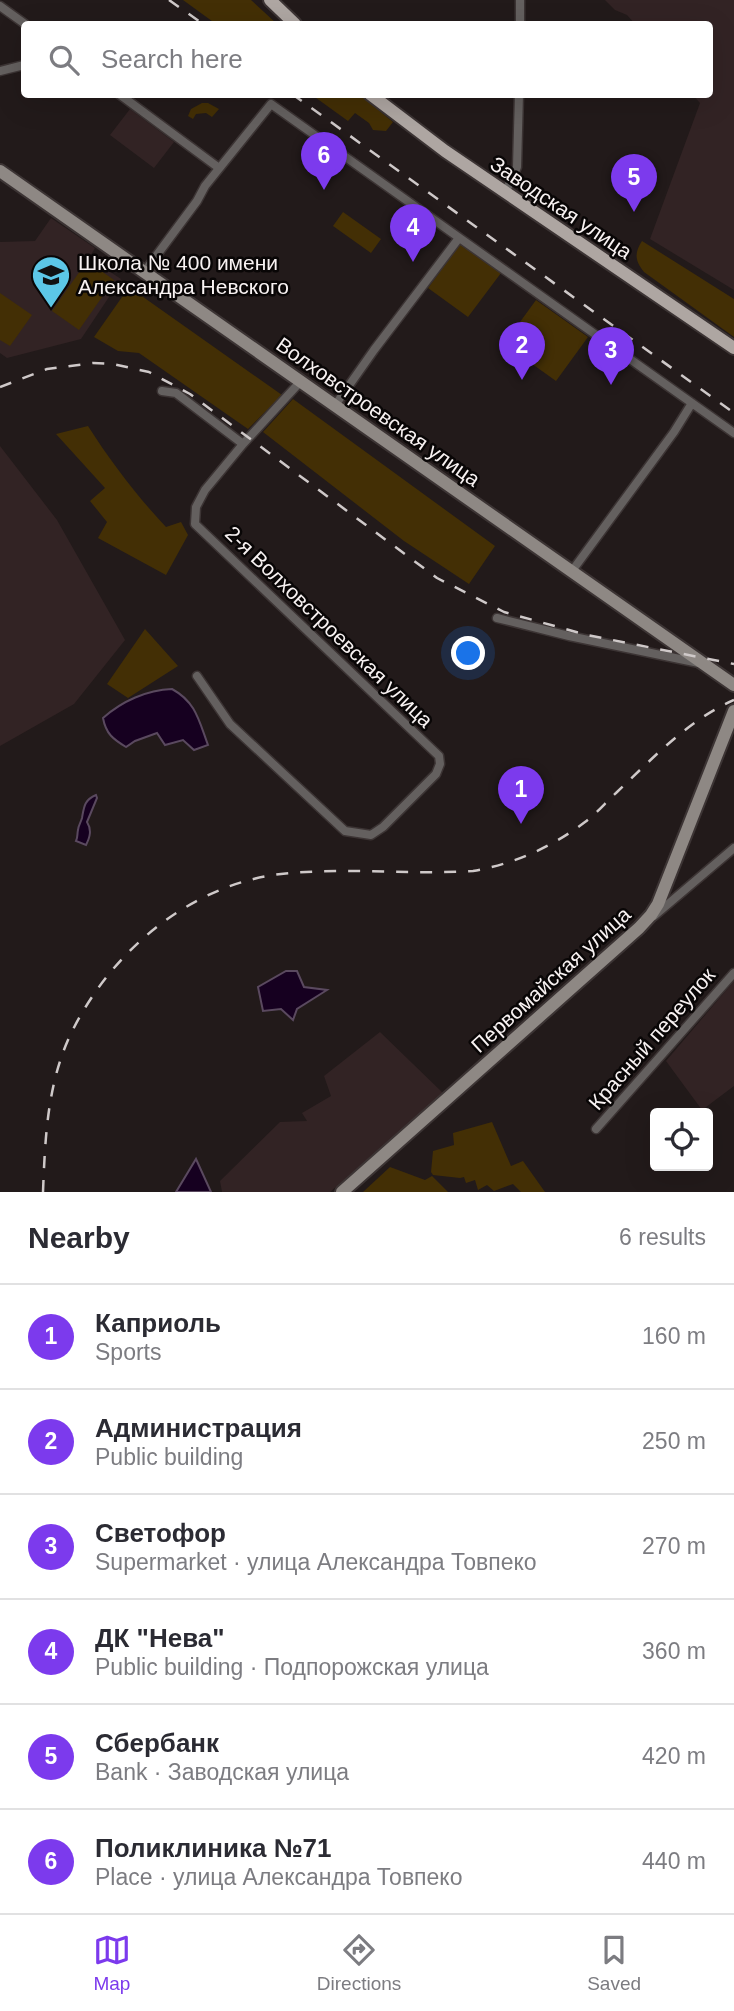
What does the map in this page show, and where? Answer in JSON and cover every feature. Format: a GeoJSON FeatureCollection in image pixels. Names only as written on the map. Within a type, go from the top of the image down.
{"type":"FeatureCollection","features":[{"type":"Feature","properties":{"kind":"main road"},"geometry":{"type":"LineString","coordinates":[[270,0],[292,21]]}},
{"type":"Feature","properties":{"kind":"main road","name":"Заводская улица"},"geometry":{"type":"LineString","coordinates":[[375,98],[434,144],[734,348]]}},
{"type":"Feature","properties":{"kind":"street"},"geometry":{"type":"LineString","coordinates":[[520,0],[520,21]]}},
{"type":"Feature","properties":{"kind":"street"},"geometry":{"type":"LineString","coordinates":[[0,6],[21,21]]}},
{"type":"Feature","properties":{"kind":"street"},"geometry":{"type":"LineString","coordinates":[[0,71],[21,66]]}},
{"type":"Feature","properties":{"kind":"street"},"geometry":{"type":"LineString","coordinates":[[124,98],[219,168]]}},
{"type":"Feature","properties":{"kind":"street"},"geometry":{"type":"LineString","coordinates":[[505,193],[517,167],[519,98]]}},
{"type":"Feature","properties":{"kind":"street"},"geometry":{"type":"LineString","coordinates":[[145,271],[219,168],[271,104],[734,433]]}},
{"type":"Feature","properties":{"kind":"street","name":"Волховстроевская улица"},"geometry":{"type":"LineString","coordinates":[[0,171],[734,685]]}},
{"type":"Feature","properties":{"kind":"street"},"geometry":{"type":"LineString","coordinates":[[335,404],[459,238]]}},
{"type":"Feature","properties":{"kind":"street"},"geometry":{"type":"LineString","coordinates":[[162,391],[176,393],[243,444],[300,381]]}},
{"type":"Feature","properties":{"kind":"street"},"geometry":{"type":"LineString","coordinates":[[572,571],[674,432],[692,403]]}},
{"type":"Feature","properties":{"kind":"street","name":"2-я Волховстроевская улица"},"geometry":{"type":"LineString","coordinates":[[197,676],[230,724],[345,831],[371,835],[383,827],[436,774],[440,764],[439,756],[195,524],[196,508],[205,490],[243,444]]}},
{"type":"Feature","properties":{"kind":"street"},"geometry":{"type":"LineString","coordinates":[[497,618],[558,634],[705,664]]}},
{"type":"Feature","properties":{"kind":"street","name":"Первомайская улица"},"geometry":{"type":"LineString","coordinates":[[342,1192],[651,915],[658,904],[734,711]]}},
{"type":"Feature","properties":{"kind":"street"},"geometry":{"type":"LineString","coordinates":[[639,928],[734,848]]}},
{"type":"Feature","properties":{"kind":"street","name":"Красный переулок"},"geometry":{"type":"LineString","coordinates":[[596,1129],[734,973]]}},
{"type":"Feature","properties":{"kind":"shaded area"},"geometry":{"type":"Polygon","coordinates":[[[183,0],[251,0],[274,21],[212,21],[183,0]]]}},
{"type":"Feature","properties":{"kind":"shaded area"},"geometry":{"type":"Polygon","coordinates":[[[605,0],[734,0],[734,290],[650,239],[700,103],[696,98],[713,98],[713,21],[632,21],[627,15],[615,10],[605,0]]]}},
{"type":"Feature","properties":{"kind":"shaded area"},"geometry":{"type":"Polygon","coordinates":[[[316,98],[364,98],[393,122],[386,131],[373,130],[369,123],[355,113],[348,121],[316,98]]]}},
{"type":"Feature","properties":{"kind":"shaded area"},"geometry":{"type":"Polygon","coordinates":[[[202,103],[219,109],[212,117],[206,113],[196,114],[193,119],[188,116],[191,109],[202,103]]]}},
{"type":"Feature","properties":{"kind":"shaded area"},"geometry":{"type":"Polygon","coordinates":[[[130,109],[174,142],[154,168],[110,135],[130,109]]]}},
{"type":"Feature","properties":{"kind":"shaded area"},"geometry":{"type":"Polygon","coordinates":[[[343,212],[381,239],[371,253],[333,226],[343,212]]]}},
{"type":"Feature","properties":{"kind":"shaded area","name":"Школа № 400 имени Александра Невского"},"geometry":{"type":"Polygon","coordinates":[[[51,218],[95,248],[89,258],[121,279],[81,339],[7,358],[0,353],[0,242],[35,241],[51,218]]]}},
{"type":"Feature","properties":{"kind":"shaded area"},"geometry":{"type":"Polygon","coordinates":[[[642,241],[734,299],[734,337],[644,272],[637,257],[642,241]]]}},
{"type":"Feature","properties":{"kind":"shaded area"},"geometry":{"type":"Polygon","coordinates":[[[461,243],[501,273],[468,317],[428,288],[461,243]]]}},
{"type":"Feature","properties":{"kind":"shaded area"},"geometry":{"type":"Polygon","coordinates":[[[87,261],[114,280],[79,330],[52,311],[87,261]]]}},
{"type":"Feature","properties":{"kind":"shaded area"},"geometry":{"type":"Polygon","coordinates":[[[129,287],[282,395],[248,429],[139,353],[118,351],[94,337],[129,287]]]}},
{"type":"Feature","properties":{"kind":"shaded area"},"geometry":{"type":"Polygon","coordinates":[[[0,293],[32,315],[10,346],[0,340],[0,293]]]}},
{"type":"Feature","properties":{"kind":"shaded area"},"geometry":{"type":"Polygon","coordinates":[[[536,300],[588,337],[556,381],[504,344],[536,300]]]}},
{"type":"Feature","properties":{"kind":"shaded area"},"geometry":{"type":"Polygon","coordinates":[[[293,399],[495,546],[469,584],[404,541],[263,432],[293,399]]]}},
{"type":"Feature","properties":{"kind":"shaded area"},"geometry":{"type":"Polygon","coordinates":[[[88,426],[124,478],[166,527],[181,522],[188,535],[166,575],[98,538],[107,522],[90,501],[105,488],[56,434],[88,426]]]}},
{"type":"Feature","properties":{"kind":"shaded area"},"geometry":{"type":"Polygon","coordinates":[[[0,446],[57,520],[125,640],[74,704],[0,746],[0,446]]]}},
{"type":"Feature","properties":{"kind":"shaded area"},"geometry":{"type":"Polygon","coordinates":[[[145,629],[178,666],[128,698],[107,684],[145,629]]]}},
{"type":"Feature","properties":{"kind":"shaded area"},"geometry":{"type":"Polygon","coordinates":[[[172,689],[192,706],[208,745],[194,750],[183,740],[165,745],[157,733],[126,747],[108,732],[103,718],[118,706],[144,694],[172,689]]]}},
{"type":"Feature","properties":{"kind":"shaded area"},"geometry":{"type":"Polygon","coordinates":[[[96,795],[87,822],[90,834],[86,845],[76,841],[78,828],[85,804],[96,795]]]}},
{"type":"Feature","properties":{"kind":"shaded area"},"geometry":{"type":"Polygon","coordinates":[[[286,971],[297,971],[304,987],[327,990],[297,1009],[293,1020],[281,1009],[263,1011],[258,987],[286,971]]]}},
{"type":"Feature","properties":{"kind":"shaded area"},"geometry":{"type":"Polygon","coordinates":[[[734,981],[734,1086],[705,1108],[701,1108],[666,1061],[734,981]]]}},
{"type":"Feature","properties":{"kind":"shaded area"},"geometry":{"type":"Polygon","coordinates":[[[380,1032],[444,1094],[330,1192],[222,1192],[220,1181],[280,1122],[307,1121],[302,1113],[331,1096],[324,1076],[380,1032]]]}},
{"type":"Feature","properties":{"kind":"shaded area"},"geometry":{"type":"Polygon","coordinates":[[[492,1122],[511,1166],[523,1161],[545,1192],[521,1192],[513,1184],[494,1191],[487,1185],[478,1190],[475,1180],[466,1183],[464,1177],[433,1175],[433,1151],[454,1145],[453,1133],[492,1122]]]}},
{"type":"Feature","properties":{"kind":"shaded area"},"geometry":{"type":"Polygon","coordinates":[[[196,1159],[211,1192],[176,1192],[196,1159]]]}},
{"type":"Feature","properties":{"kind":"shaded area"},"geometry":{"type":"Polygon","coordinates":[[[390,1167],[425,1180],[432,1176],[448,1192],[363,1192],[390,1167]]]}},
{"type":"Feature","properties":{"kind":"railway"},"geometry":{"type":"LineString","coordinates":[[169,0],[199,21]]}},
{"type":"Feature","properties":{"kind":"railway"},"geometry":{"type":"LineString","coordinates":[[298,98],[734,413]]}},
{"type":"Feature","properties":{"kind":"railway"},"geometry":{"type":"LineString","coordinates":[[0,387],[47,369],[93,363],[113,364],[149,372],[190,394],[437,578],[504,612],[587,635],[734,664]]}},
{"type":"Feature","properties":{"kind":"railway"},"geometry":{"type":"LineString","coordinates":[[43,1192],[51,1096],[68,1040],[84,1009],[127,953],[182,909],[213,893],[246,881],[281,874],[329,871],[473,871],[518,859],[546,847],[585,822],[671,741],[701,718],[734,700]]}},
{"type":"Feature","properties":{"kind":"place","name":"Поликлиника №71"},"geometry":{"type":"Point","coordinates":[324,190]}},
{"type":"Feature","properties":{"kind":"place","name":"Сбербанк"},"geometry":{"type":"Point","coordinates":[634,212]}},
{"type":"Feature","properties":{"kind":"place","name":"ДК \"Нева\""},"geometry":{"type":"Point","coordinates":[413,262]}},
{"type":"Feature","properties":{"kind":"place","name":"Школа № 400 имени Александра Невского"},"geometry":{"type":"Point","coordinates":[51,309]}},
{"type":"Feature","properties":{"kind":"place","name":"Администрация"},"geometry":{"type":"Point","coordinates":[522,380]}},
{"type":"Feature","properties":{"kind":"place","name":"Светофор"},"geometry":{"type":"Point","coordinates":[611,385]}},
{"type":"Feature","properties":{"kind":"place","name":"Каприоль"},"geometry":{"type":"Point","coordinates":[521,824]}}]}
